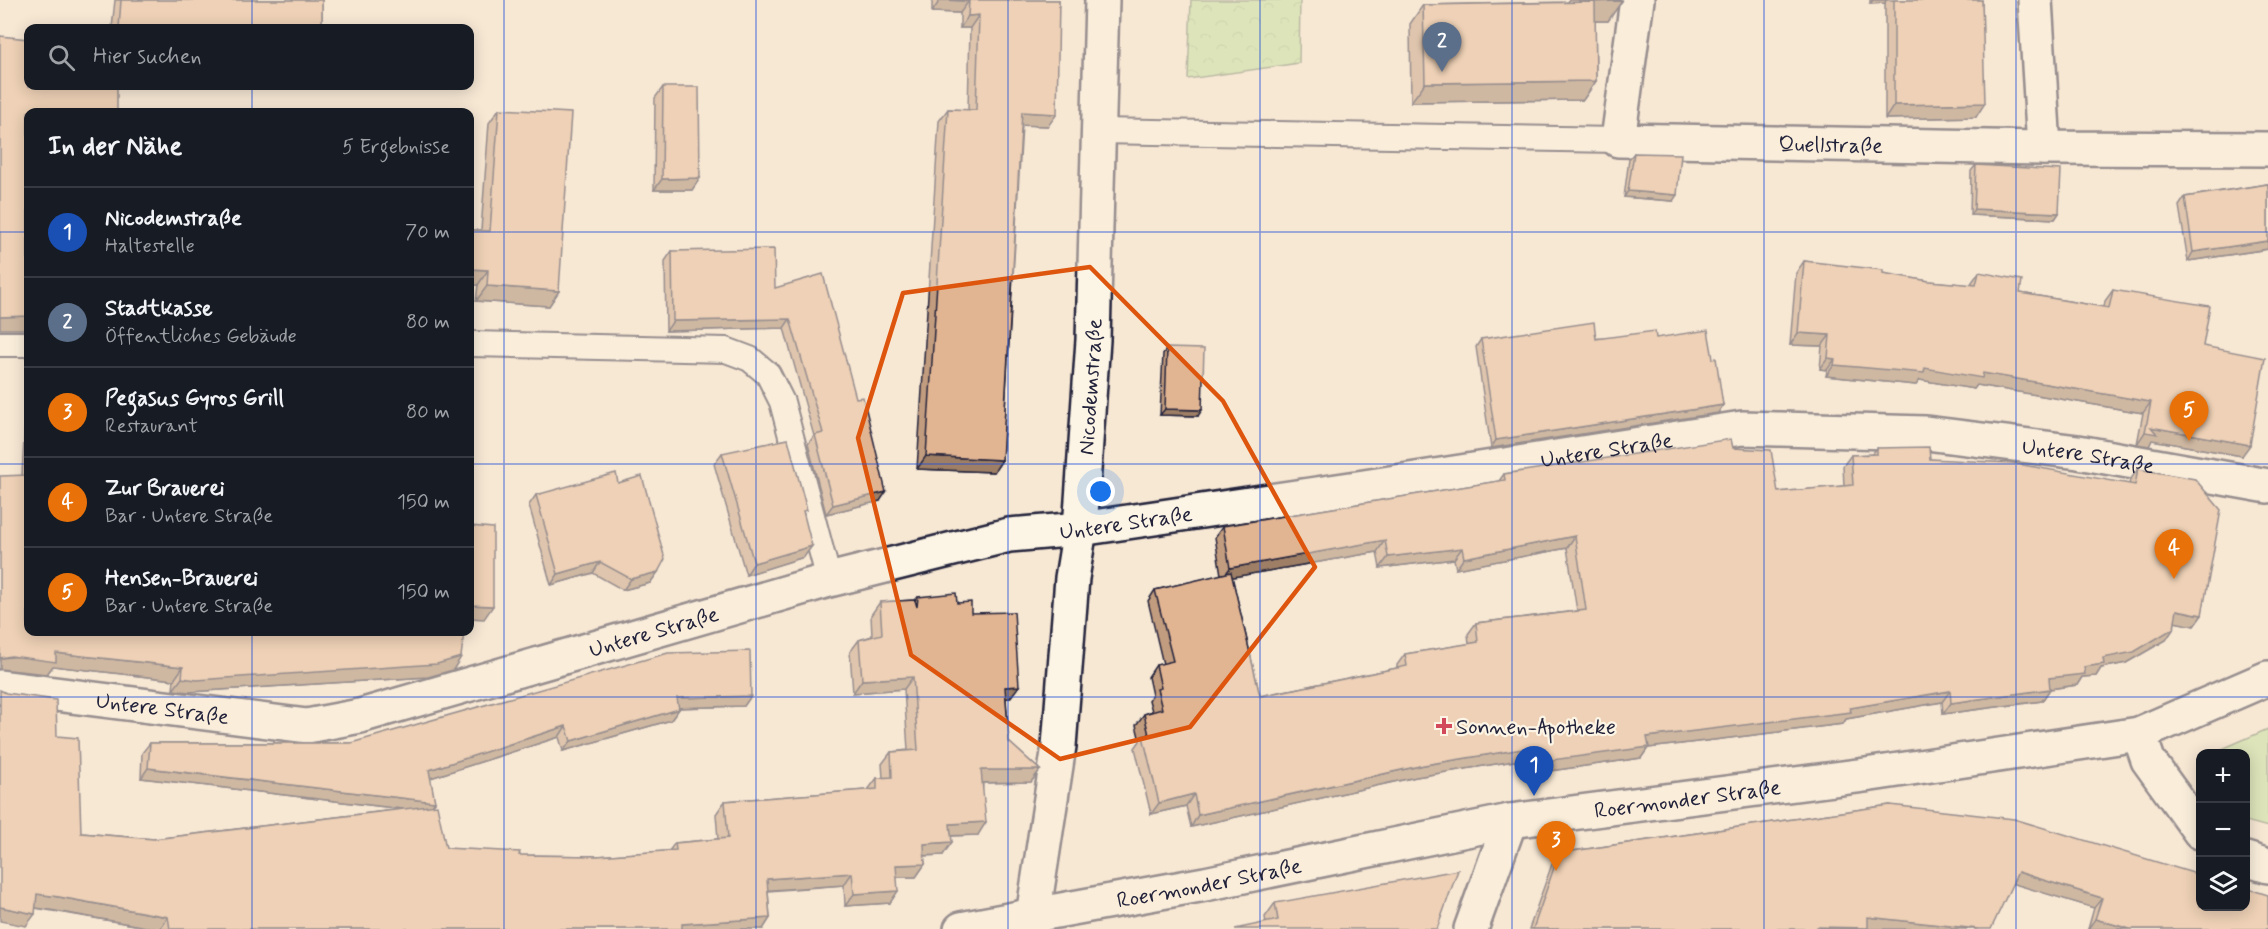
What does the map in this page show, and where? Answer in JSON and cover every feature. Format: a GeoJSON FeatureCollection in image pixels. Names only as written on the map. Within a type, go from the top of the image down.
{"type":"FeatureCollection","features":[{"type":"Feature","properties":{"kind":"street","name":"Nicodemstraße"},"geometry":{"type":"LineString","coordinates":[[1033,922],[1059,746],[1072,578],[1080,529],[1093,340],[1102,0]]}},
{"type":"Feature","properties":{"kind":"street"},"geometry":{"type":"LineString","coordinates":[[1618,140],[1637,0]]}},
{"type":"Feature","properties":{"kind":"street"},"geometry":{"type":"LineString","coordinates":[[2035,0],[2044,148]]}},
{"type":"Feature","properties":{"kind":"street","name":"Quellstraße"},"geometry":{"type":"LineString","coordinates":[[1618,140],[2044,148],[2268,149]]}},
{"type":"Feature","properties":{"kind":"street","name":"Untere Straße"},"geometry":{"type":"LineString","coordinates":[[0,687],[307,726],[360,716],[829,580],[1010,535],[1080,529],[1742,428],[1926,434],[2078,452],[2268,486]]}},
{"type":"Feature","properties":{"kind":"street","name":"Roermonder Straße"},"geometry":{"type":"LineString","coordinates":[[961,929],[1033,922],[1509,822],[1853,776],[2139,734],[2268,678]]}},
{"type":"Feature","properties":{"kind":"street"},"geometry":{"type":"LineString","coordinates":[[2139,734],[2148,760],[2196,826]]}},
{"type":"Feature","properties":{"kind":"street"},"geometry":{"type":"LineString","coordinates":[[1471,929],[1509,822]]}},
{"type":"Feature","properties":{"kind":"street"},"geometry":{"type":"LineString","coordinates":[[2250,860],[2268,866]]}},
{"type":"Feature","properties":{"kind":"lane"},"geometry":{"type":"LineString","coordinates":[[1098,131],[1618,140]]}},
{"type":"Feature","properties":{"kind":"lane"},"geometry":{"type":"LineString","coordinates":[[0,344],[24,344]]}},
{"type":"Feature","properties":{"kind":"lane"},"geometry":{"type":"LineString","coordinates":[[474,344],[726,350],[750,359],[768,374],[782,402],[829,580]]}},
{"type":"Feature","properties":{"kind":"highlighted area"},"geometry":{"type":"Polygon","coordinates":[[[1090,267],[1223,401],[1315,567],[1190,727],[1060,759],[911,655],[858,438],[903,293],[1090,267]]]}},
{"type":"Feature","properties":{"kind":"green space"},"geometry":{"type":"Polygon","coordinates":[[[1191,0],[1300,0],[1299,63],[1188,79],[1191,0]]]}},
{"type":"Feature","properties":{"kind":"green space"},"geometry":{"type":"Polygon","coordinates":[[[2268,729],[2268,827],[2250,822],[2250,749],[2222,749],[2268,729]]]}},
{"type":"Feature","properties":{"kind":"building"},"geometry":{"type":"Polygon","coordinates":[[[121,0],[322,0],[322,24],[119,24],[121,0]]]}},
{"type":"Feature","properties":{"kind":"building"},"geometry":{"type":"Polygon","coordinates":[[[943,0],[1059,0],[1057,114],[1022,112],[1002,460],[926,456],[948,109],[976,110],[979,15],[968,16],[969,1],[943,0]]]}},
{"type":"Feature","properties":{"kind":"building"},"geometry":{"type":"Polygon","coordinates":[[[1579,0],[1622,0],[1622,1],[1579,2],[1579,0]]]}},
{"type":"Feature","properties":{"kind":"building"},"geometry":{"type":"Polygon","coordinates":[[[1894,0],[1982,0],[1985,103],[1894,105],[1894,0]]]}},
{"type":"Feature","properties":{"kind":"building"},"geometry":{"type":"Polygon","coordinates":[[[1595,2],[1596,81],[1425,83],[1423,5],[1595,2]]]}},
{"type":"Feature","properties":{"kind":"building"},"geometry":{"type":"Polygon","coordinates":[[[0,36],[24,39],[24,90],[117,90],[117,108],[24,108],[24,316],[0,317],[0,36]]]}},
{"type":"Feature","properties":{"kind":"building"},"geometry":{"type":"Polygon","coordinates":[[[663,87],[699,87],[700,178],[662,179],[663,87]]]}},
{"type":"Feature","properties":{"kind":"building"},"geometry":{"type":"Polygon","coordinates":[[[499,109],[571,113],[559,291],[487,286],[488,270],[474,269],[474,230],[490,231],[499,109]]]}},
{"type":"Feature","properties":{"kind":"building"},"geometry":{"type":"Polygon","coordinates":[[[1634,153],[1681,154],[1677,195],[1628,191],[1634,153]]]}},
{"type":"Feature","properties":{"kind":"building"},"geometry":{"type":"Polygon","coordinates":[[[1976,165],[2061,170],[2059,213],[1974,209],[1976,165]]]}},
{"type":"Feature","properties":{"kind":"building"},"geometry":{"type":"Polygon","coordinates":[[[2268,184],[2268,241],[2193,252],[2185,197],[2268,184]]]}},
{"type":"Feature","properties":{"kind":"building"},"geometry":{"type":"Polygon","coordinates":[[[774,249],[775,288],[823,274],[856,398],[863,397],[886,492],[833,505],[815,435],[823,433],[790,319],[673,321],[672,251],[774,249]]]}},
{"type":"Feature","properties":{"kind":"building"},"geometry":{"type":"Polygon","coordinates":[[[1804,261],[1883,270],[1883,273],[1929,281],[1976,285],[1979,272],[2022,280],[2020,293],[2109,308],[2113,290],[2210,306],[2203,346],[2265,358],[2250,445],[2151,427],[2157,434],[2145,432],[2151,402],[1983,373],[1982,378],[1925,368],[1924,373],[1834,365],[1835,359],[1828,358],[1830,335],[1798,333],[1804,261]]]}},
{"type":"Feature","properties":{"kind":"building"},"geometry":{"type":"Polygon","coordinates":[[[1594,322],[1596,339],[1655,331],[1656,338],[1708,330],[1713,359],[1716,358],[1723,405],[1496,440],[1481,339],[1594,322]]]}},
{"type":"Feature","properties":{"kind":"building"},"geometry":{"type":"Polygon","coordinates":[[[1167,348],[1204,349],[1202,410],[1165,409],[1167,348]]]}},
{"type":"Feature","properties":{"kind":"building"},"geometry":{"type":"Polygon","coordinates":[[[788,439],[807,510],[803,511],[812,546],[754,563],[722,453],[788,439]]]}},
{"type":"Feature","properties":{"kind":"building"},"geometry":{"type":"Polygon","coordinates":[[[1731,439],[1733,448],[1771,450],[1778,492],[1853,485],[1851,455],[1877,454],[1877,448],[1929,447],[1930,459],[2012,463],[2135,485],[2138,469],[2195,479],[2221,510],[2202,615],[2177,610],[2174,628],[2134,652],[2103,658],[2104,664],[2084,667],[2085,674],[2049,678],[2050,689],[1951,703],[1950,691],[1850,708],[1851,712],[1647,737],[1649,747],[1530,763],[1528,748],[1424,765],[1198,815],[1194,794],[1159,803],[1143,736],[1149,735],[1144,714],[1162,709],[1157,689],[1161,688],[1156,665],[1173,661],[1155,590],[1231,572],[1260,696],[1407,666],[1405,654],[1478,642],[1476,623],[1586,610],[1575,536],[1464,558],[1462,548],[1388,557],[1385,540],[1230,568],[1223,526],[1505,480],[1504,474],[1731,439]]]}},
{"type":"Feature","properties":{"kind":"building"},"geometry":{"type":"Polygon","coordinates":[[[616,473],[618,483],[642,476],[665,559],[658,572],[631,579],[600,562],[558,574],[536,495],[616,473]]]}},
{"type":"Feature","properties":{"kind":"building"},"geometry":{"type":"Polygon","coordinates":[[[24,475],[24,636],[464,636],[461,657],[437,664],[197,680],[182,678],[183,667],[56,653],[56,662],[11,656],[0,658],[0,476],[24,475]]]}},
{"type":"Feature","properties":{"kind":"building"},"geometry":{"type":"Polygon","coordinates":[[[474,526],[493,528],[493,606],[474,605],[474,526]]]}},
{"type":"Feature","properties":{"kind":"building"},"geometry":{"type":"Polygon","coordinates":[[[956,593],[957,603],[971,602],[971,613],[1014,612],[1019,686],[1005,687],[1009,742],[1040,770],[981,770],[986,822],[950,824],[952,842],[924,844],[925,864],[896,865],[898,891],[854,894],[852,873],[767,879],[770,918],[682,924],[682,929],[170,929],[168,917],[37,894],[35,914],[0,907],[0,690],[6,693],[56,700],[57,736],[78,738],[81,833],[154,839],[437,805],[446,848],[520,852],[519,855],[597,856],[676,850],[675,843],[728,838],[725,801],[877,789],[877,778],[892,777],[891,752],[918,750],[913,677],[862,680],[859,640],[882,634],[880,602],[915,600],[917,607],[918,597],[956,593]]]}},
{"type":"Feature","properties":{"kind":"building"},"geometry":{"type":"Polygon","coordinates":[[[750,651],[751,696],[677,698],[679,709],[571,741],[566,726],[429,770],[435,802],[148,768],[150,743],[351,743],[668,653],[750,651]]]}},
{"type":"Feature","properties":{"kind":"building"},"geometry":{"type":"Polygon","coordinates":[[[1890,805],[2014,819],[2196,874],[2196,911],[2250,911],[2250,889],[2268,895],[2268,929],[2130,929],[2095,919],[2102,898],[2018,872],[1991,929],[1868,917],[1868,928],[1533,929],[1559,853],[1890,805]]]}},
{"type":"Feature","properties":{"kind":"building"},"geometry":{"type":"Polygon","coordinates":[[[1458,870],[1437,929],[1235,929],[1278,920],[1275,903],[1458,870]]]}},
{"type":"Feature","properties":{"kind":"place","name":"Stadtkasse"},"geometry":{"type":"Point","coordinates":[1442,72]}},
{"type":"Feature","properties":{"kind":"place","name":"Hensen-Brauerei"},"geometry":{"type":"Point","coordinates":[2189,441]}},
{"type":"Feature","properties":{"kind":"place","name":"Zur Brauerei"},"geometry":{"type":"Point","coordinates":[2174,579]}},
{"type":"Feature","properties":{"kind":"place","name":"Sonnen-Apotheke"},"geometry":{"type":"Point","coordinates":[1444,726]}},
{"type":"Feature","properties":{"kind":"place","name":"Nicodemstraße"},"geometry":{"type":"Point","coordinates":[1534,796]}},
{"type":"Feature","properties":{"kind":"place","name":"Pegasus Gyros Grill"},"geometry":{"type":"Point","coordinates":[1556,871]}}]}
